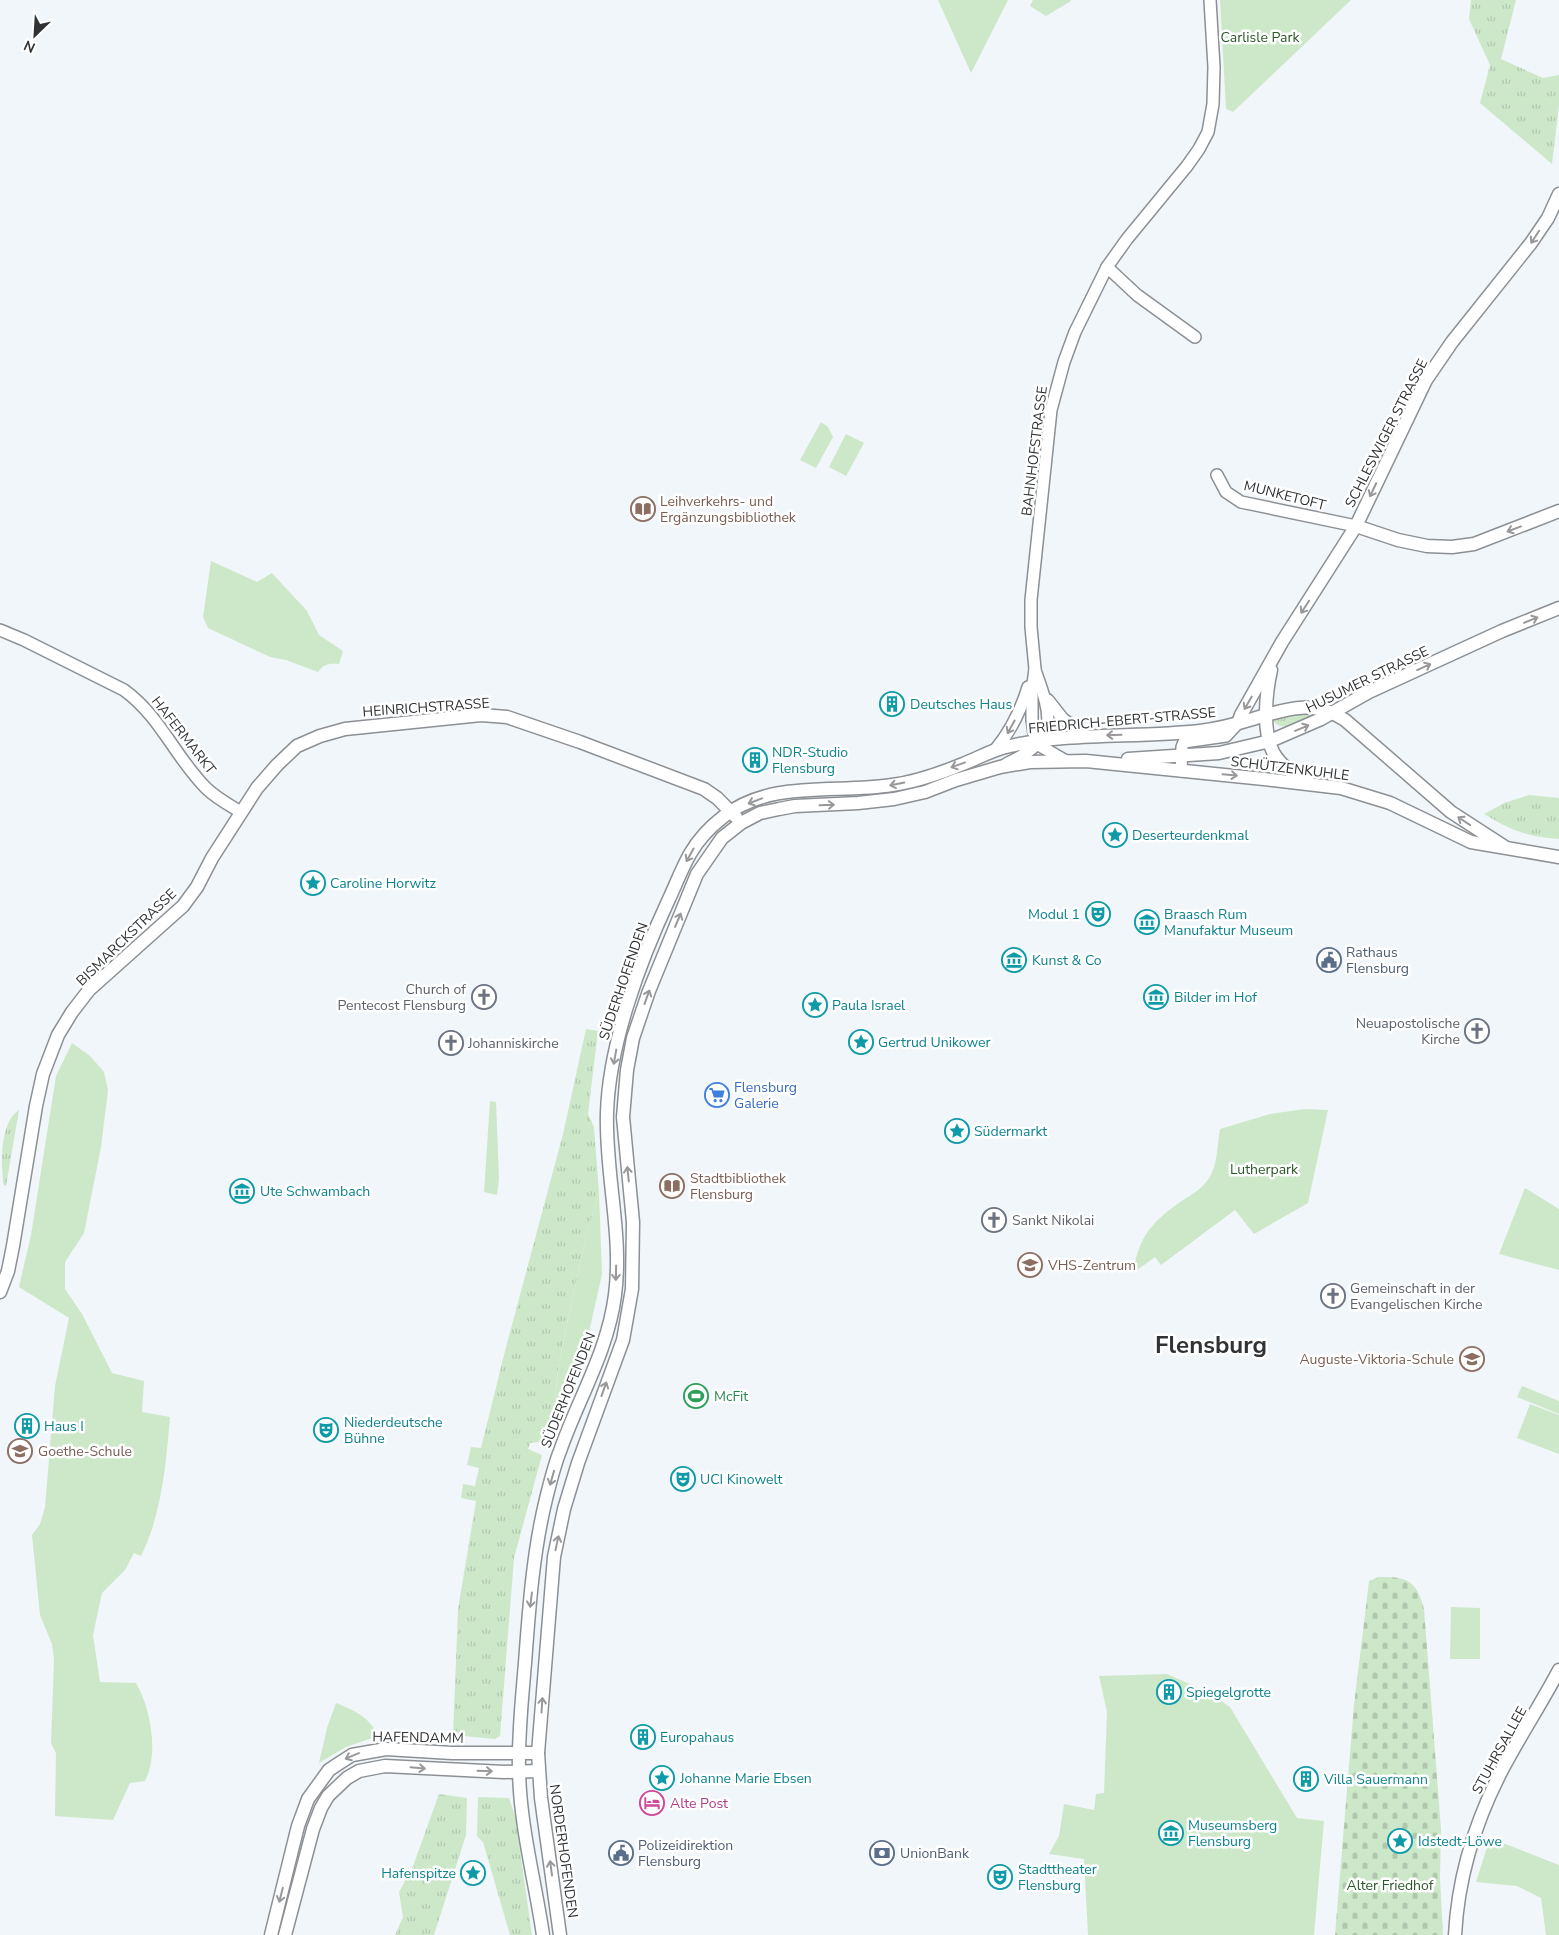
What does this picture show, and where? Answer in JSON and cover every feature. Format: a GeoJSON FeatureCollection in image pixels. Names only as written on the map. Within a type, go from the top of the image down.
{"type":"FeatureCollection","features":[{"type":"Feature","properties":{"kind":"main road","name":"SCHLESWIGER STRASSE"},"geometry":{"type":"LineString","coordinates":[[1238,723],[1279,648],[1356,526],[1426,380],[1452,342],[1531,243],[1548,218],[1559,194]]}},
{"type":"Feature","properties":{"kind":"main road","name":"MUNKETOFT"},"geometry":{"type":"LineString","coordinates":[[1356,526],[1408,542],[1427,546],[1452,547],[1474,544],[1559,511]]}},
{"type":"Feature","properties":{"kind":"main road","name":"HUSUMER STRASSE"},"geometry":{"type":"LineString","coordinates":[[1086,761],[1219,753],[1270,741],[1333,713],[1369,692],[1559,608]]}},
{"type":"Feature","properties":{"kind":"main road"},"geometry":{"type":"LineString","coordinates":[[1279,648],[1266,697],[1266,714],[1273,753],[1301,778],[1315,784]]}},
{"type":"Feature","properties":{"kind":"main road","name":"SCHÜTZENKUHLE"},"geometry":{"type":"LineString","coordinates":[[1266,714],[1301,707],[1321,708],[1333,713],[1355,727],[1451,812],[1505,847]]}},
{"type":"Feature","properties":{"kind":"main road","name":"FRIEDRICH-EBERT-STRASSE"},"geometry":{"type":"LineString","coordinates":[[726,815],[755,800],[798,790],[872,788],[898,784],[963,764],[995,750],[1039,741],[1086,736],[1192,732],[1219,729],[1266,714]]}},
{"type":"Feature","properties":{"kind":"main road","name":"HEINRICHSTRASSE"},"geometry":{"type":"LineString","coordinates":[[241,812],[257,788],[277,765],[297,746],[320,736],[345,729],[481,715],[507,717],[530,724],[685,780],[709,792],[726,815],[741,823]]}},
{"type":"Feature","properties":{"kind":"main road"},"geometry":{"type":"LineString","coordinates":[[741,823],[760,813],[795,806],[894,799],[924,792],[1000,767],[1030,762],[1086,761],[1181,771]]}},
{"type":"Feature","properties":{"kind":"main road","name":"SCHÜTZENKUHLE"},"geometry":{"type":"LineString","coordinates":[[1181,771],[1341,788],[1372,796],[1402,808],[1466,840],[1559,857]]}},
{"type":"Feature","properties":{"kind":"main road","name":"BISMARCKSTRASSE"},"geometry":{"type":"LineString","coordinates":[[0,1292],[8,1271],[43,1074],[58,1035],[72,1012],[89,990],[182,906],[197,887],[212,858],[241,812]]}},
{"type":"Feature","properties":{"kind":"main road","name":"SÜDERHOFENDEN"},"geometry":{"type":"LineString","coordinates":[[542,1935],[519,1772],[529,1613],[545,1502],[559,1453],[601,1354],[615,1298],[617,1224],[607,1114],[609,1091],[618,1042],[635,986],[667,904],[691,853],[705,834],[726,815]]}},
{"type":"Feature","properties":{"kind":"main road","name":"SÜDERHOFENDEN"},"geometry":{"type":"LineString","coordinates":[[538,1772],[554,1557],[564,1509],[578,1463],[623,1340],[632,1289],[633,1222],[623,1117],[630,1054],[647,996],[697,874],[722,838],[741,823]]}},
{"type":"Feature","properties":{"kind":"main road","name":"STUHRSALLEE"},"geometry":{"type":"LineString","coordinates":[[1455,1935],[1456,1914],[1463,1873],[1486,1803],[1559,1670]]}},
{"type":"Feature","properties":{"kind":"main road","name":"HAFENDAMM"},"geometry":{"type":"LineString","coordinates":[[271,1935],[298,1826],[308,1799],[329,1770],[352,1755],[386,1749],[538,1753]]}},
{"type":"Feature","properties":{"kind":"main road"},"geometry":{"type":"LineString","coordinates":[[286,1935],[313,1829],[321,1808],[328,1796],[347,1778],[358,1772],[385,1766],[538,1772]]}},
{"type":"Feature","properties":{"kind":"main road","name":"NORDERHOFENDEN"},"geometry":{"type":"LineString","coordinates":[[538,1772],[560,1935]]}},
{"type":"Feature","properties":{"kind":"street","name":"BAHNHOFSTRASSE"},"geometry":{"type":"LineString","coordinates":[[1039,741],[1032,720],[1032,691],[1035,669],[1031,627],[1031,600],[1051,410],[1074,332],[1107,267],[1127,239],[1200,149],[1208,132],[1213,104],[1214,67],[1210,0]]}},
{"type":"Feature","properties":{"kind":"street"},"geometry":{"type":"LineString","coordinates":[[1107,267],[1138,295],[1195,337]]}},
{"type":"Feature","properties":{"kind":"street","name":"MUNKETOFT"},"geometry":{"type":"LineString","coordinates":[[1217,475],[1226,492],[1241,502],[1356,526]]}},
{"type":"Feature","properties":{"kind":"street","name":"HAFERMARKT"},"geometry":{"type":"LineString","coordinates":[[0,630],[124,690],[138,700],[152,715],[205,787],[241,812]]}},
{"type":"Feature","properties":{"kind":"street","name":"BAHNHOFSTRASSE"},"geometry":{"type":"LineString","coordinates":[[1035,669],[1045,696],[1048,719],[1047,730],[1039,741]]}},
{"type":"Feature","properties":{"kind":"street","name":"BAHNHOFSTRASSE"},"geometry":{"type":"LineString","coordinates":[[995,750],[1014,722],[1023,704],[1035,669]]}},
{"type":"Feature","properties":{"kind":"street","name":"BAHNHOFSTRASSE"},"geometry":{"type":"LineString","coordinates":[[1045,696],[1063,720],[1086,736]]}},
{"type":"Feature","properties":{"kind":"street"},"geometry":{"type":"LineString","coordinates":[[1181,771],[1184,742],[1226,736],[1238,723]]}},
{"type":"Feature","properties":{"kind":"street"},"geometry":{"type":"LineString","coordinates":[[1000,767],[1022,756],[1039,741],[1047,751],[1066,761]]}},
{"type":"Feature","properties":{"kind":"green space"},"geometry":{"type":"Polygon","coordinates":[[[938,0],[1008,0],[971,73],[938,0]]]}},
{"type":"Feature","properties":{"kind":"green space"},"geometry":{"type":"Polygon","coordinates":[[[1033,0],[1071,1],[1046,16],[1030,6],[1033,0]]]}},
{"type":"Feature","properties":{"kind":"green space","name":"Carlisle Park"},"geometry":{"type":"Polygon","coordinates":[[[1220,0],[1351,0],[1233,112],[1226,109],[1220,0]]]}},
{"type":"Feature","properties":{"kind":"green space"},"geometry":{"type":"Polygon","coordinates":[[[1471,0],[1516,0],[1501,59],[1543,78],[1559,75],[1559,105],[1552,164],[1480,103],[1490,65],[1469,19],[1471,0]]]}},
{"type":"Feature","properties":{"kind":"green space"},"geometry":{"type":"Polygon","coordinates":[[[821,422],[828,427],[833,437],[816,468],[800,460],[821,422]]]}},
{"type":"Feature","properties":{"kind":"green space"},"geometry":{"type":"Polygon","coordinates":[[[846,434],[864,443],[846,476],[829,467],[846,434]]]}},
{"type":"Feature","properties":{"kind":"green space"},"geometry":{"type":"Polygon","coordinates":[[[211,561],[257,582],[272,573],[307,611],[319,635],[343,651],[339,664],[327,665],[318,672],[286,660],[270,657],[208,628],[203,617],[211,561]]]}},
{"type":"Feature","properties":{"kind":"green space"},"geometry":{"type":"Polygon","coordinates":[[[1295,714],[1315,714],[1300,722],[1283,727],[1274,722],[1275,718],[1295,714]]]}},
{"type":"Feature","properties":{"kind":"green space"},"geometry":{"type":"Polygon","coordinates":[[[1529,795],[1559,798],[1559,839],[1520,832],[1484,814],[1504,803],[1529,795]]]}},
{"type":"Feature","properties":{"kind":"green space"},"geometry":{"type":"Polygon","coordinates":[[[586,1029],[598,1031],[588,1114],[594,1127],[599,1193],[586,1236],[559,1362],[553,1420],[546,1441],[530,1443],[528,1449],[542,1455],[514,1558],[500,1736],[495,1739],[453,1735],[458,1609],[476,1501],[461,1498],[463,1484],[475,1486],[479,1468],[467,1465],[471,1447],[481,1448],[563,1134],[586,1029]]]}},
{"type":"Feature","properties":{"kind":"green space"},"geometry":{"type":"Polygon","coordinates":[[[72,1043],[90,1056],[104,1072],[108,1090],[101,1147],[84,1233],[65,1262],[65,1289],[82,1314],[112,1373],[144,1381],[142,1412],[170,1417],[162,1488],[148,1540],[141,1556],[134,1553],[125,1570],[102,1593],[93,1635],[100,1682],[136,1683],[146,1705],[151,1732],[152,1758],[145,1781],[130,1783],[113,1820],[55,1816],[56,1753],[51,1743],[54,1660],[52,1644],[40,1615],[32,1535],[40,1524],[45,1507],[55,1386],[69,1318],[19,1287],[31,1235],[56,1076],[72,1043]]]}},
{"type":"Feature","properties":{"kind":"green space"},"geometry":{"type":"Polygon","coordinates":[[[490,1101],[496,1102],[499,1179],[497,1195],[484,1192],[490,1101]]]}},
{"type":"Feature","properties":{"kind":"green space","name":"Lutherpark"},"geometry":{"type":"Polygon","coordinates":[[[1305,1109],[1328,1110],[1308,1203],[1254,1234],[1235,1210],[1161,1265],[1155,1257],[1133,1273],[1139,1249],[1149,1230],[1163,1215],[1204,1185],[1209,1178],[1216,1161],[1220,1129],[1270,1114],[1305,1109]]]}},
{"type":"Feature","properties":{"kind":"green space"},"geometry":{"type":"Polygon","coordinates":[[[19,1110],[6,1186],[4,1185],[2,1166],[3,1144],[8,1124],[19,1110]]]}},
{"type":"Feature","properties":{"kind":"green space"},"geometry":{"type":"Polygon","coordinates":[[[1525,1188],[1559,1209],[1559,1270],[1499,1254],[1525,1188]]]}},
{"type":"Feature","properties":{"kind":"green space"},"geometry":{"type":"Polygon","coordinates":[[[599,1193],[602,1274],[589,1332],[553,1420],[559,1362],[586,1236],[599,1193]]]}},
{"type":"Feature","properties":{"kind":"green space"},"geometry":{"type":"Polygon","coordinates":[[[1522,1386],[1559,1401],[1559,1414],[1517,1397],[1522,1386]]]}},
{"type":"Feature","properties":{"kind":"green space"},"geometry":{"type":"Polygon","coordinates":[[[1530,1404],[1559,1415],[1559,1454],[1517,1438],[1530,1404]]]}},
{"type":"Feature","properties":{"kind":"green space","name":"Alter Friedhof"},"geometry":{"type":"Polygon","coordinates":[[[1379,1577],[1404,1579],[1409,1582],[1418,1592],[1424,1609],[1441,1829],[1440,1878],[1443,1935],[1335,1935],[1354,1705],[1369,1581],[1379,1577]]]}},
{"type":"Feature","properties":{"kind":"green space"},"geometry":{"type":"Polygon","coordinates":[[[1451,1607],[1480,1608],[1480,1659],[1450,1659],[1451,1607]]]}},
{"type":"Feature","properties":{"kind":"green space"},"geometry":{"type":"Polygon","coordinates":[[[1167,1674],[1206,1691],[1230,1707],[1297,1818],[1324,1821],[1314,1935],[1088,1935],[1084,1859],[1049,1854],[1059,1836],[1064,1804],[1094,1810],[1096,1794],[1104,1793],[1107,1712],[1099,1676],[1167,1674]]]}},
{"type":"Feature","properties":{"kind":"green space"},"geometry":{"type":"Polygon","coordinates":[[[336,1703],[363,1716],[375,1730],[372,1738],[346,1747],[319,1763],[327,1728],[336,1703]]]}},
{"type":"Feature","properties":{"kind":"green space"},"geometry":{"type":"Polygon","coordinates":[[[439,1794],[467,1798],[466,1835],[434,1935],[395,1935],[403,1917],[399,1892],[413,1866],[439,1794]]]}},
{"type":"Feature","properties":{"kind":"green space"},"geometry":{"type":"Polygon","coordinates":[[[478,1797],[509,1798],[515,1816],[532,1935],[510,1935],[483,1842],[477,1836],[478,1797]]]}},
{"type":"Feature","properties":{"kind":"green space"},"geometry":{"type":"Polygon","coordinates":[[[1490,1838],[1559,1865],[1559,1935],[1546,1935],[1541,1898],[1517,1886],[1476,1882],[1490,1838]]]}},
{"type":"Feature","properties":{"kind":"place","name":"Leihverkehrs- und Ergänzungsbibliothek"},"geometry":{"type":"Point","coordinates":[643,509]}},
{"type":"Feature","properties":{"kind":"place","name":"Deutsches Haus"},"geometry":{"type":"Point","coordinates":[892,704]}},
{"type":"Feature","properties":{"kind":"place","name":"NDR-Studio Flensburg"},"geometry":{"type":"Point","coordinates":[755,760]}},
{"type":"Feature","properties":{"kind":"place","name":"Deserteurdenkmal"},"geometry":{"type":"Point","coordinates":[1115,835]}},
{"type":"Feature","properties":{"kind":"place","name":"Caroline Horwitz"},"geometry":{"type":"Point","coordinates":[313,883]}},
{"type":"Feature","properties":{"kind":"place","name":"Modul 1"},"geometry":{"type":"Point","coordinates":[1098,914]}},
{"type":"Feature","properties":{"kind":"place","name":"Braasch Rum Manufaktur Museum"},"geometry":{"type":"Point","coordinates":[1147,922]}},
{"type":"Feature","properties":{"kind":"place","name":"Kunst & Co"},"geometry":{"type":"Point","coordinates":[1014,960]}},
{"type":"Feature","properties":{"kind":"place","name":"Rathaus Flensburg"},"geometry":{"type":"Point","coordinates":[1329,960]}},
{"type":"Feature","properties":{"kind":"place","name":"Church of Pentecost Flensburg"},"geometry":{"type":"Point","coordinates":[484,997]}},
{"type":"Feature","properties":{"kind":"place","name":"Bilder im Hof"},"geometry":{"type":"Point","coordinates":[1156,997]}},
{"type":"Feature","properties":{"kind":"place","name":"Paula Israel"},"geometry":{"type":"Point","coordinates":[815,1005]}},
{"type":"Feature","properties":{"kind":"place","name":"Neuapostolische Kirche"},"geometry":{"type":"Point","coordinates":[1477,1031]}},
{"type":"Feature","properties":{"kind":"place","name":"Gertrud Unikower"},"geometry":{"type":"Point","coordinates":[861,1042]}},
{"type":"Feature","properties":{"kind":"place","name":"Johanniskirche"},"geometry":{"type":"Point","coordinates":[451,1043]}},
{"type":"Feature","properties":{"kind":"place","name":"Flensburg Galerie"},"geometry":{"type":"Point","coordinates":[717,1095]}},
{"type":"Feature","properties":{"kind":"place","name":"Südermarkt"},"geometry":{"type":"Point","coordinates":[957,1131]}},
{"type":"Feature","properties":{"kind":"place","name":"Stadtbibliothek Flensburg"},"geometry":{"type":"Point","coordinates":[672,1186]}},
{"type":"Feature","properties":{"kind":"place","name":"Ute Schwambach"},"geometry":{"type":"Point","coordinates":[242,1191]}},
{"type":"Feature","properties":{"kind":"place","name":"Sankt Nikolai"},"geometry":{"type":"Point","coordinates":[994,1220]}},
{"type":"Feature","properties":{"kind":"place","name":"VHS-Zentrum"},"geometry":{"type":"Point","coordinates":[1030,1265]}},
{"type":"Feature","properties":{"kind":"place","name":"Gemeinschaft in der Evangelischen Kirche"},"geometry":{"type":"Point","coordinates":[1333,1296]}},
{"type":"Feature","properties":{"kind":"place","name":"Auguste-Viktoria-Schule"},"geometry":{"type":"Point","coordinates":[1472,1359]}},
{"type":"Feature","properties":{"kind":"place","name":"McFit"},"geometry":{"type":"Point","coordinates":[696,1396]}},
{"type":"Feature","properties":{"kind":"place","name":"Haus I"},"geometry":{"type":"Point","coordinates":[27,1426]}},
{"type":"Feature","properties":{"kind":"place","name":"Niederdeutsche Bühne"},"geometry":{"type":"Point","coordinates":[326,1430]}},
{"type":"Feature","properties":{"kind":"place","name":"Goethe-Schule"},"geometry":{"type":"Point","coordinates":[20,1451]}},
{"type":"Feature","properties":{"kind":"place","name":"UCI Kinowelt"},"geometry":{"type":"Point","coordinates":[683,1479]}},
{"type":"Feature","properties":{"kind":"place","name":"Spiegelgrotte"},"geometry":{"type":"Point","coordinates":[1169,1692]}},
{"type":"Feature","properties":{"kind":"place","name":"Europahaus"},"geometry":{"type":"Point","coordinates":[643,1737]}},
{"type":"Feature","properties":{"kind":"place","name":"Johanne Marie Ebsen"},"geometry":{"type":"Point","coordinates":[662,1778]}},
{"type":"Feature","properties":{"kind":"place","name":"Villa Sauermann"},"geometry":{"type":"Point","coordinates":[1306,1779]}},
{"type":"Feature","properties":{"kind":"place","name":"Alte Post"},"geometry":{"type":"Point","coordinates":[652,1803]}},
{"type":"Feature","properties":{"kind":"place","name":"Museumsberg Flensburg"},"geometry":{"type":"Point","coordinates":[1171,1833]}},
{"type":"Feature","properties":{"kind":"place","name":"Idstedt-Löwe"},"geometry":{"type":"Point","coordinates":[1400,1841]}},
{"type":"Feature","properties":{"kind":"place","name":"Polizeidirektion Flensburg"},"geometry":{"type":"Point","coordinates":[621,1853]}},
{"type":"Feature","properties":{"kind":"place","name":"UnionBank"},"geometry":{"type":"Point","coordinates":[882,1853]}},
{"type":"Feature","properties":{"kind":"place","name":"Hafenspitze"},"geometry":{"type":"Point","coordinates":[473,1873]}},
{"type":"Feature","properties":{"kind":"place","name":"Stadttheater Flensburg"},"geometry":{"type":"Point","coordinates":[1000,1877]}},
{"type":"Feature","properties":{"kind":"district","name":"Flensburg"},"geometry":{"type":"Point","coordinates":[1211,1345]}}]}
